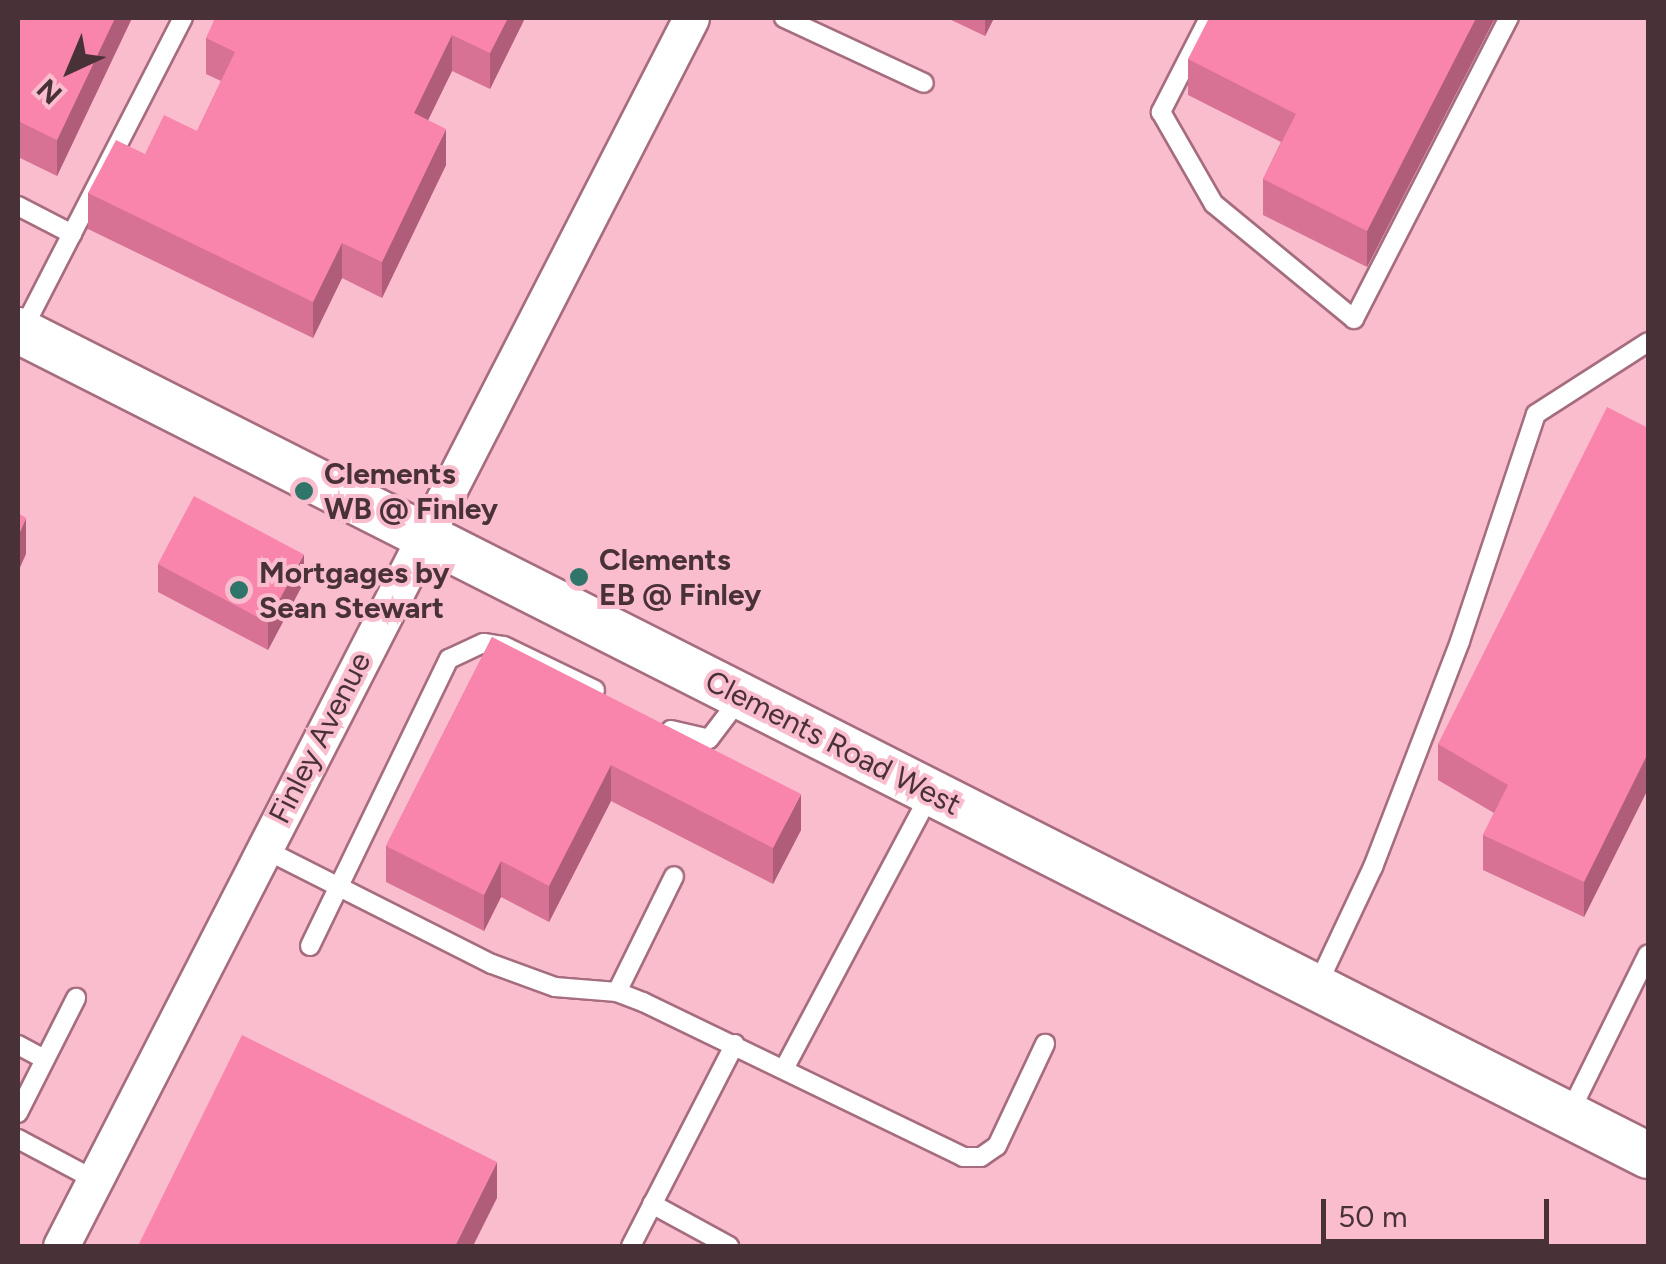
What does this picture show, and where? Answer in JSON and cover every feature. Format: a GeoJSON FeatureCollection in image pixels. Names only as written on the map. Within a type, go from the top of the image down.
{"type":"FeatureCollection","features":[{"type":"Feature","properties":{"kind":"street","name":"Finley Avenue"},"geometry":{"type":"LineString","coordinates":[[62,1246],[422,535],[692,18]]}},
{"type":"Feature","properties":{"kind":"street","name":"Clements Road West"},"geometry":{"type":"LineString","coordinates":[[20,331],[1648,1155]]}},
{"type":"Feature","properties":{"kind":"lane"},"geometry":{"type":"LineString","coordinates":[[20,331],[183,18]]}},
{"type":"Feature","properties":{"kind":"lane"},"geometry":{"type":"LineString","coordinates":[[784,18],[924,83]]}},
{"type":"Feature","properties":{"kind":"lane"},"geometry":{"type":"LineString","coordinates":[[1209,18],[1161,112],[1214,204],[1354,319],[1509,18]]}},
{"type":"Feature","properties":{"kind":"lane"},"geometry":{"type":"LineString","coordinates":[[18,206],[72,234]]}},
{"type":"Feature","properties":{"kind":"lane"},"geometry":{"type":"LineString","coordinates":[[1317,986],[1373,867],[1460,641],[1536,414],[1648,342]]}},
{"type":"Feature","properties":{"kind":"lane"},"geometry":{"type":"LineString","coordinates":[[310,946],[448,659],[484,643],[540,660],[619,702]]}},
{"type":"Feature","properties":{"kind":"lane"},"geometry":{"type":"LineString","coordinates":[[650,719],[681,736],[709,739],[724,728],[742,697]]}},
{"type":"Feature","properties":{"kind":"lane"},"geometry":{"type":"LineString","coordinates":[[785,1067],[930,793]]}},
{"type":"Feature","properties":{"kind":"lane"},"geometry":{"type":"LineString","coordinates":[[264,850],[508,970],[555,987],[617,992],[785,1067],[962,1157],[980,1157],[997,1146],[1045,1044]]}},
{"type":"Feature","properties":{"kind":"lane"},"geometry":{"type":"LineString","coordinates":[[617,992],[674,876]]}},
{"type":"Feature","properties":{"kind":"lane"},"geometry":{"type":"LineString","coordinates":[[1569,1115],[1648,954]]}},
{"type":"Feature","properties":{"kind":"lane"},"geometry":{"type":"LineString","coordinates":[[18,1112],[76,998]]}},
{"type":"Feature","properties":{"kind":"lane"},"geometry":{"type":"LineString","coordinates":[[631,1246],[735,1044]]}},
{"type":"Feature","properties":{"kind":"lane"},"geometry":{"type":"LineString","coordinates":[[18,1045],[44,1059]]}},
{"type":"Feature","properties":{"kind":"lane"},"geometry":{"type":"LineString","coordinates":[[18,1139],[95,1180]]}},
{"type":"Feature","properties":{"kind":"lane"},"geometry":{"type":"LineString","coordinates":[[652,1204],[729,1246]]}},
{"type":"Feature","properties":{"kind":"building"},"geometry":{"type":"Polygon","coordinates":[[[18,18],[115,18],[57,140],[18,121],[18,18]]]}},
{"type":"Feature","properties":{"kind":"building"},"geometry":{"type":"Polygon","coordinates":[[[215,18],[508,18],[490,53],[452,35],[414,113],[446,129],[382,262],[342,243],[313,302],[88,193],[116,140],[145,154],[164,115],[197,131],[235,52],[206,38],[215,18]]]}},
{"type":"Feature","properties":{"kind":"building"},"geometry":{"type":"Polygon","coordinates":[[[1209,18],[1476,18],[1367,231],[1263,179],[1296,114],[1188,59],[1209,18]]]}},
{"type":"Feature","properties":{"kind":"building"},"geometry":{"type":"Polygon","coordinates":[[[1607,407],[1648,428],[1648,753],[1584,882],[1483,835],[1508,785],[1438,744],[1607,407]]]}},
{"type":"Feature","properties":{"kind":"building"},"geometry":{"type":"Polygon","coordinates":[[[194,496],[303,554],[267,622],[158,564],[194,496]]]}},
{"type":"Feature","properties":{"kind":"building"},"geometry":{"type":"Polygon","coordinates":[[[18,513],[26,518],[18,536],[18,513]]]}},
{"type":"Feature","properties":{"kind":"building"},"geometry":{"type":"Polygon","coordinates":[[[492,637],[801,794],[773,848],[611,765],[549,886],[501,861],[484,895],[386,846],[492,637]]]}},
{"type":"Feature","properties":{"kind":"building"},"geometry":{"type":"Polygon","coordinates":[[[242,1035],[497,1162],[455,1246],[138,1246],[242,1035]]]}},
{"type":"Feature","properties":{"kind":"place","name":"Clements WB @ Finley"},"geometry":{"type":"Point","coordinates":[304,491]}},
{"type":"Feature","properties":{"kind":"place","name":"Clements EB @ Finley"},"geometry":{"type":"Point","coordinates":[579,577]}},
{"type":"Feature","properties":{"kind":"place","name":"Mortgages by Sean Stewart"},"geometry":{"type":"Point","coordinates":[239,590]}}]}
